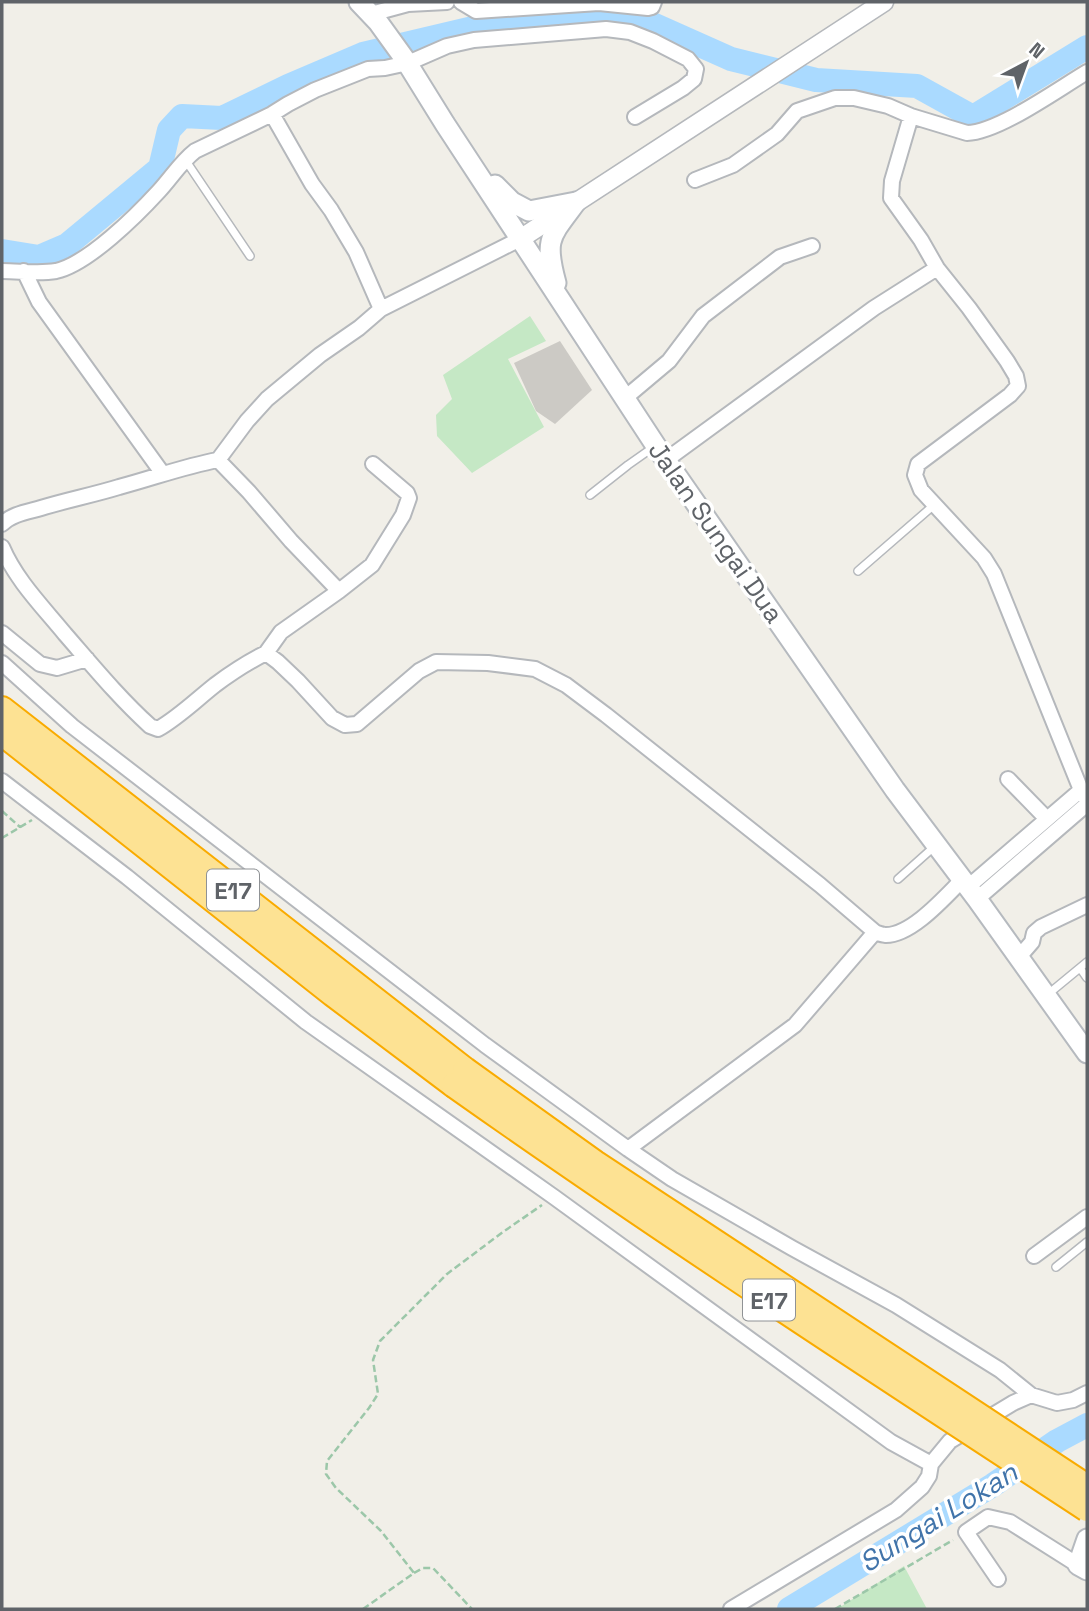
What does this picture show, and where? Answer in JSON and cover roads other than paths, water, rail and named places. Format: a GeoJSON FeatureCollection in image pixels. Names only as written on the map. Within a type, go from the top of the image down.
{"type":"FeatureCollection","features":[{"type":"Feature","properties":{"kind":"highway","name":"E17"},"geometry":{"type":"LineString","coordinates":[[2,709],[583,1177],[1087,1509]]}},
{"type":"Feature","properties":{"kind":"highway","name":"E17"},"geometry":{"type":"LineString","coordinates":[[2,733],[312,977],[460,1078],[595,1163],[1087,1487]]}},
{"type":"Feature","properties":{"kind":"main road","name":"Jalan Sungai Dua"},"geometry":{"type":"LineString","coordinates":[[370,13],[406,61],[661,453],[866,749],[1087,1053]]}},
{"type":"Feature","properties":{"kind":"main road"},"geometry":{"type":"LineString","coordinates":[[471,163],[512,202],[529,211],[576,202]]}},
{"type":"Feature","properties":{"kind":"main road"},"geometry":{"type":"LineString","coordinates":[[561,301],[550,260],[551,236],[576,202]]}},
{"type":"Feature","properties":{"kind":"main road"},"geometry":{"type":"LineString","coordinates":[[1083,1567],[1087,1539]]}},
{"type":"Feature","properties":{"kind":"street"},"geometry":{"type":"LineString","coordinates":[[370,13],[408,4],[447,2]]}},
{"type":"Feature","properties":{"kind":"street"},"geometry":{"type":"LineString","coordinates":[[461,2],[476,11],[599,3],[648,8],[654,2]]}},
{"type":"Feature","properties":{"kind":"street"},"geometry":{"type":"LineString","coordinates":[[2,524],[8,518],[26,512],[218,460],[247,421],[267,400],[320,355],[381,309],[520,239],[884,2]]}},
{"type":"Feature","properties":{"kind":"street"},"geometry":{"type":"LineString","coordinates":[[2,271],[40,273],[60,270],[82,259],[137,214],[195,151],[309,93],[368,69],[385,68],[447,46],[474,40],[606,29],[630,32],[688,59],[696,69],[694,79],[635,117]]}},
{"type":"Feature","properties":{"kind":"street"},"geometry":{"type":"LineString","coordinates":[[695,180],[733,164],[777,134],[797,111],[835,98],[866,100],[973,133],[1002,122],[1087,72]]}},
{"type":"Feature","properties":{"kind":"street"},"geometry":{"type":"LineString","coordinates":[[272,114],[312,184],[356,252],[381,309]]}},
{"type":"Feature","properties":{"kind":"street"},"geometry":{"type":"LineString","coordinates":[[911,116],[892,181],[891,198],[937,268],[1007,360],[1018,386],[1010,396],[918,464],[915,475],[920,489],[984,558],[994,574],[1084,794],[1047,820],[969,889]]}},
{"type":"Feature","properties":{"kind":"street"},"geometry":{"type":"LineString","coordinates":[[625,398],[669,361],[704,316],[780,257],[812,246]]}},
{"type":"Feature","properties":{"kind":"street"},"geometry":{"type":"LineString","coordinates":[[661,453],[937,268]]}},
{"type":"Feature","properties":{"kind":"street"},"geometry":{"type":"LineString","coordinates":[[24,271],[39,302],[163,474]]}},
{"type":"Feature","properties":{"kind":"street"},"geometry":{"type":"LineString","coordinates":[[218,460],[339,591]]}},
{"type":"Feature","properties":{"kind":"street"},"geometry":{"type":"LineString","coordinates":[[3,554],[26,588],[87,659],[149,726],[158,729],[217,683],[266,653],[281,632],[372,565],[403,515],[410,498],[373,464]]}},
{"type":"Feature","properties":{"kind":"street"},"geometry":{"type":"LineString","coordinates":[[3,631],[40,664],[57,668],[87,659]]}},
{"type":"Feature","properties":{"kind":"street"},"geometry":{"type":"LineString","coordinates":[[266,653],[298,681],[332,718],[345,725],[357,724],[419,671],[436,662],[488,663],[535,669],[566,685],[606,715],[875,932],[885,936],[901,932],[969,889],[1087,804]]}},
{"type":"Feature","properties":{"kind":"street"},"geometry":{"type":"LineString","coordinates":[[2,663],[82,734],[485,1045],[672,1179],[896,1305],[1000,1370],[1031,1395],[1057,1403],[1073,1400],[1087,1393]]}},
{"type":"Feature","properties":{"kind":"street"},"geometry":{"type":"LineString","coordinates":[[1008,779],[1047,820]]}},
{"type":"Feature","properties":{"kind":"street"},"geometry":{"type":"LineString","coordinates":[[2,781],[306,1022],[554,1197],[891,1442],[931,1464]]}},
{"type":"Feature","properties":{"kind":"street"},"geometry":{"type":"LineString","coordinates":[[1019,957],[1041,927],[1087,905]]}},
{"type":"Feature","properties":{"kind":"street"},"geometry":{"type":"LineString","coordinates":[[628,1149],[795,1025],[875,932]]}},
{"type":"Feature","properties":{"kind":"street"},"geometry":{"type":"LineString","coordinates":[[1034,1256],[1087,1217]]}},
{"type":"Feature","properties":{"kind":"street"},"geometry":{"type":"LineString","coordinates":[[731,1609],[896,1510],[922,1487],[929,1476],[931,1464],[950,1441],[1031,1395]]}},
{"type":"Feature","properties":{"kind":"street"},"geometry":{"type":"LineString","coordinates":[[998,1579],[966,1532],[988,1517],[1010,1522],[1083,1567]]}},
{"type":"Feature","properties":{"kind":"lane"},"geometry":{"type":"LineString","coordinates":[[185,159],[250,256]]}},
{"type":"Feature","properties":{"kind":"lane"},"geometry":{"type":"LineString","coordinates":[[590,495],[628,465],[661,453]]}},
{"type":"Feature","properties":{"kind":"lane"},"geometry":{"type":"LineString","coordinates":[[858,571],[934,505]]}},
{"type":"Feature","properties":{"kind":"lane"},"geometry":{"type":"LineString","coordinates":[[898,879],[936,845]]}},
{"type":"Feature","properties":{"kind":"lane"},"geometry":{"type":"LineString","coordinates":[[1046,995],[1087,962]]}},
{"type":"Feature","properties":{"kind":"lane"},"geometry":{"type":"LineString","coordinates":[[1080,968],[1087,978]]}},
{"type":"Feature","properties":{"kind":"lane"},"geometry":{"type":"LineString","coordinates":[[1056,1267],[1087,1242]]}},
{"type":"Feature","properties":{"kind":"waterway"},"geometry":{"type":"LineString","coordinates":[[2,251],[39,257],[67,245],[160,168],[169,130],[182,116],[222,118],[363,54],[507,20],[630,14],[731,59],[816,80],[917,86],[973,117],[1087,47]]}},
{"type":"Feature","properties":{"kind":"waterway","name":"Sungai Lokan"},"geometry":{"type":"LineString","coordinates":[[789,1609],[993,1485],[1057,1441],[1087,1425]]}}]}
